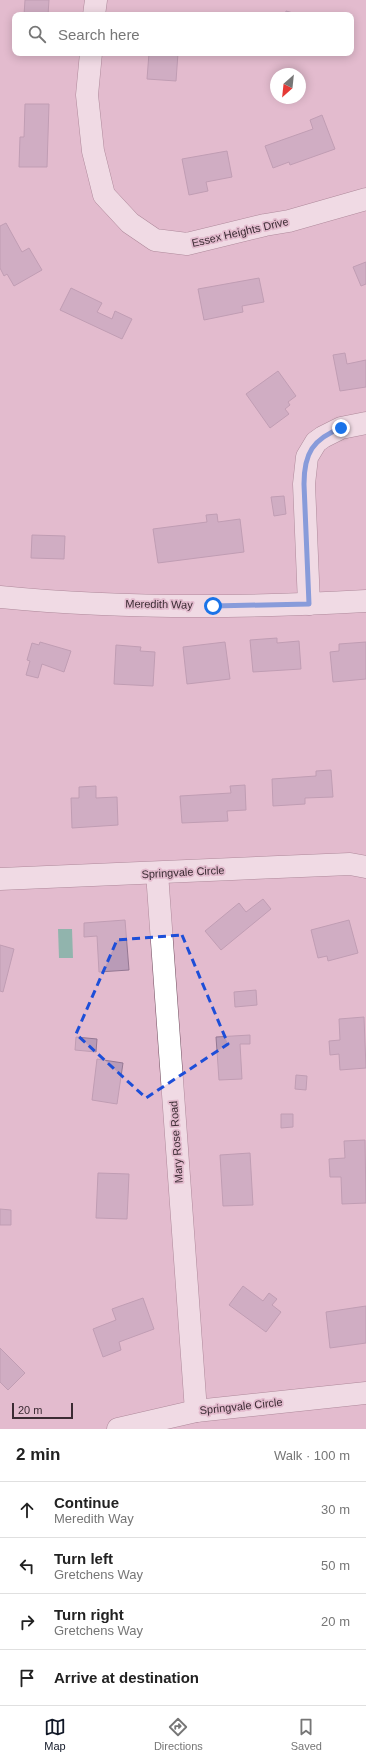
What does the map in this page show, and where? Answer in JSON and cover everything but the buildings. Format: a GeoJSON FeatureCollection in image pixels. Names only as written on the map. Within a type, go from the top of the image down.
{"type":"FeatureCollection","features":[{"type":"Feature","properties":{"kind":"street"},"geometry":{"type":"LineString","coordinates":[[94,12],[96,0]]}},
{"type":"Feature","properties":{"kind":"street","name":"Essex Heights Drive"},"geometry":{"type":"LineString","coordinates":[[91,56],[87,95],[93,151],[104,195],[130,223],[155,240],[187,244],[265,225],[289,221],[366,199]]}},
{"type":"Feature","properties":{"kind":"street"},"geometry":{"type":"LineString","coordinates":[[309,604],[304,484],[307,457],[316,442],[323,436],[341,428],[366,422]]}},
{"type":"Feature","properties":{"kind":"street","name":"Meredith Way"},"geometry":{"type":"LineString","coordinates":[[0,597],[50,602],[197,605],[309,604],[366,601]]}},
{"type":"Feature","properties":{"kind":"street","name":"Springvale Circle"},"geometry":{"type":"LineString","coordinates":[[0,879],[350,864],[366,867]]}},
{"type":"Feature","properties":{"kind":"street","name":"Mary Rose Road"},"geometry":{"type":"LineString","coordinates":[[157,873],[196,1411]]}},
{"type":"Feature","properties":{"kind":"street","name":"Springvale Circle"},"geometry":{"type":"LineString","coordinates":[[118,1429],[196,1411],[366,1393]]}},
{"type":"Feature","properties":{"kind":"highlighted area"},"geometry":{"type":"Polygon","coordinates":[[[182,935],[228,1044],[146,1098],[76,1034],[117,940],[182,935]]]}},
{"type":"Feature","properties":{"kind":"shaded area"},"geometry":{"type":"Polygon","coordinates":[[[58,929],[72,929],[73,958],[59,958],[58,929]]]}},
{"type":"Feature","properties":{"kind":"route"},"geometry":{"type":"LineString","coordinates":[[213,606],[309,604],[304,484],[305,464],[307,457],[316,442],[323,436],[341,428]]}}]}
